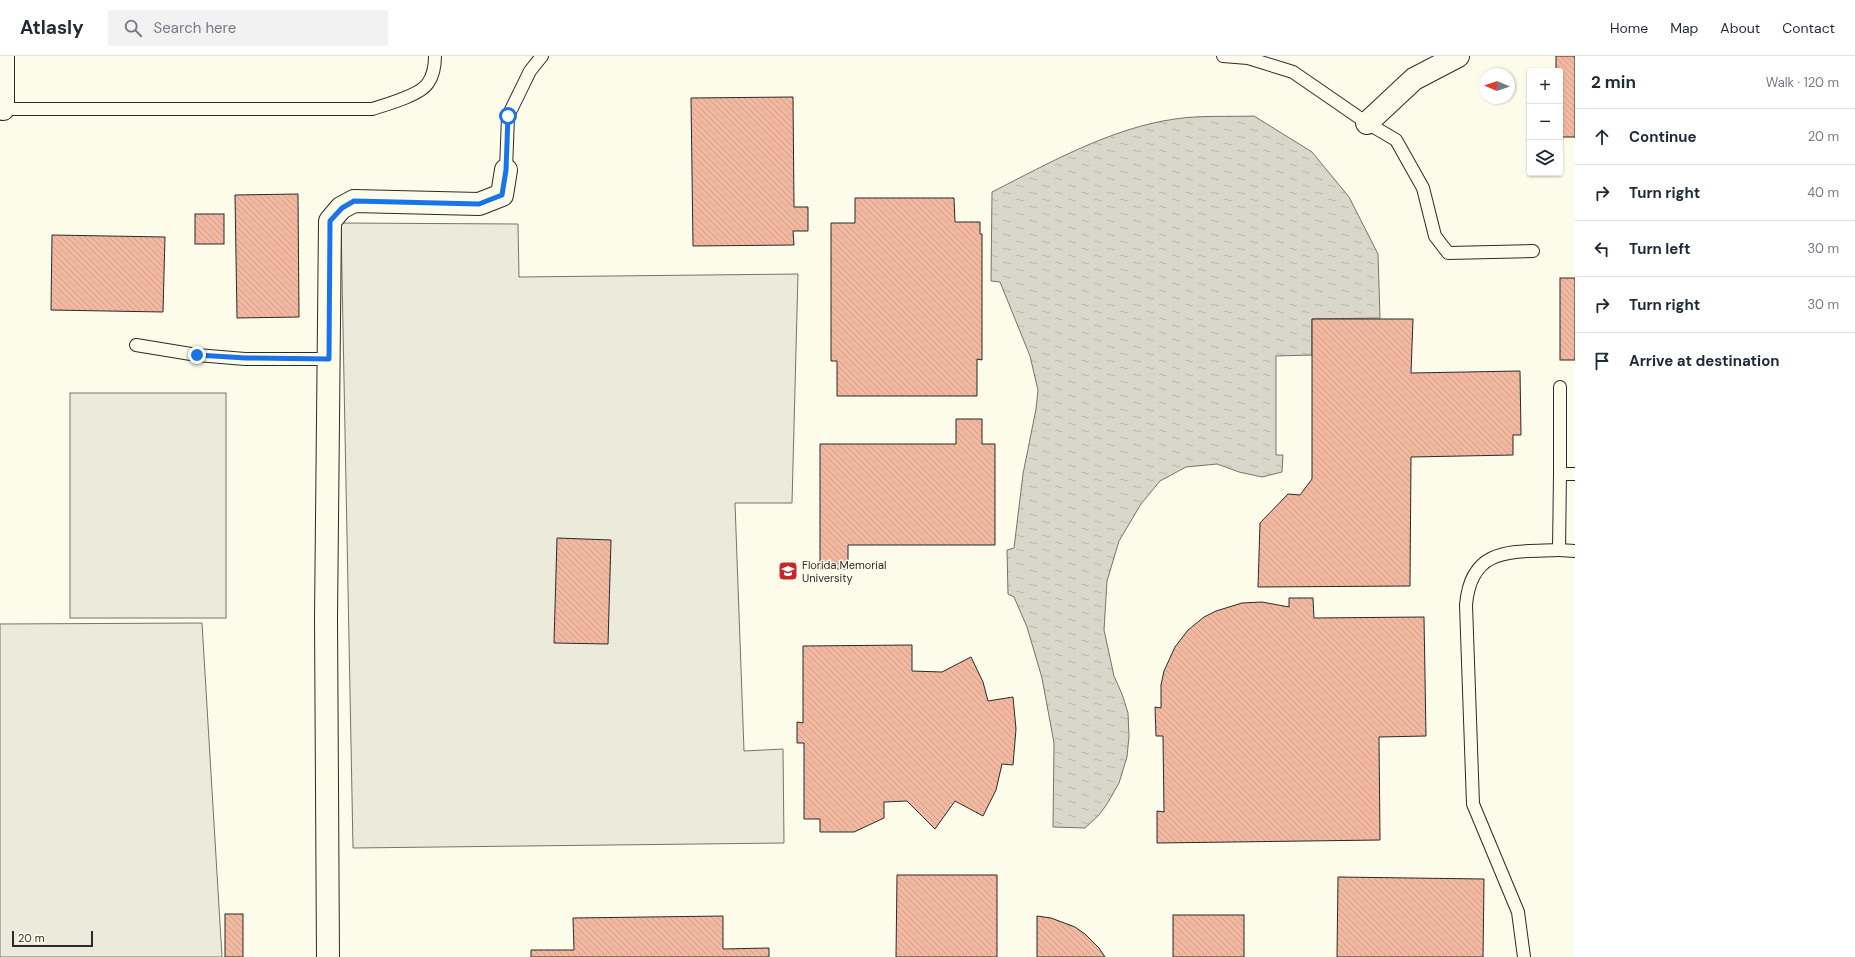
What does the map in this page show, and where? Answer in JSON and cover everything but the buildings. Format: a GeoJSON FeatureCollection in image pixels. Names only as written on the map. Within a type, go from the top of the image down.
{"type":"FeatureCollection","features":[{"type":"Feature","properties":{"kind":"street"},"geometry":{"type":"LineString","coordinates":[[3,56],[3,109]]}},
{"type":"Feature","properties":{"kind":"street"},"geometry":{"type":"LineString","coordinates":[[1367,123],[1414,79],[1458,56]]}},
{"type":"Feature","properties":{"kind":"street"},"geometry":{"type":"LineString","coordinates":[[328,957],[326,619],[330,221],[342,208],[354,201],[479,204],[502,195],[506,170]]}},
{"type":"Feature","properties":{"kind":"lane"},"geometry":{"type":"LineString","coordinates":[[3,109],[372,109],[409,96],[428,84],[435,65],[435,56]]}},
{"type":"Feature","properties":{"kind":"lane"},"geometry":{"type":"LineString","coordinates":[[506,170],[508,116],[530,71],[542,56]]}},
{"type":"Feature","properties":{"kind":"lane"},"geometry":{"type":"LineString","coordinates":[[1223,56],[1248,58],[1293,72],[1367,123],[1396,140],[1423,188],[1435,236],[1448,253],[1533,251]]}},
{"type":"Feature","properties":{"kind":"lane"},"geometry":{"type":"LineString","coordinates":[[136,345],[197,355],[246,358],[329,359]]}},
{"type":"Feature","properties":{"kind":"lane"},"geometry":{"type":"LineString","coordinates":[[1559,550],[1560,387]]}},
{"type":"Feature","properties":{"kind":"lane"},"geometry":{"type":"LineString","coordinates":[[1560,474],[1575,474]]}},
{"type":"Feature","properties":{"kind":"lane"},"geometry":{"type":"LineString","coordinates":[[1524,957],[1518,912],[1473,804],[1466,605],[1467,590],[1473,575],[1484,563],[1497,555],[1513,552],[1559,550],[1575,551]]}},
{"type":"Feature","properties":{"kind":"shaded area"},"geometry":{"type":"Polygon","coordinates":[[[341,223],[518,224],[519,277],[798,274],[792,503],[735,503],[744,751],[783,749],[784,843],[353,848],[341,223]]]}},
{"type":"Feature","properties":{"kind":"shaded area"},"geometry":{"type":"Polygon","coordinates":[[[70,393],[226,393],[226,618],[70,618],[70,393]]]}},
{"type":"Feature","properties":{"kind":"shaded area"},"geometry":{"type":"Polygon","coordinates":[[[202,623],[222,957],[0,957],[0,624],[202,623]]]}},
{"type":"Feature","properties":{"kind":"water"},"geometry":{"type":"Polygon","coordinates":[[[1254,116],[1312,152],[1349,197],[1378,254],[1380,318],[1312,319],[1312,355],[1276,356],[1276,455],[1283,455],[1282,472],[1262,477],[1239,472],[1217,464],[1186,467],[1160,481],[1141,504],[1119,541],[1107,581],[1104,630],[1114,676],[1128,713],[1129,736],[1127,757],[1119,783],[1099,815],[1085,828],[1053,827],[1054,743],[1042,678],[1027,627],[1014,597],[1008,594],[1007,550],[1014,548],[1023,474],[1036,409],[1038,390],[1030,356],[1000,282],[991,281],[992,192],[1081,148],[1127,130],[1175,119],[1254,116]]]}},
{"type":"Feature","properties":{"kind":"place","name":"Florida Memorial University"},"geometry":{"type":"Point","coordinates":[788,571]}},
{"type":"Feature","properties":{"kind":"route"},"geometry":{"type":"LineString","coordinates":[[197,355],[246,358],[329,359],[330,221],[342,208],[354,201],[479,204],[502,195],[506,170],[508,116]]}}]}
